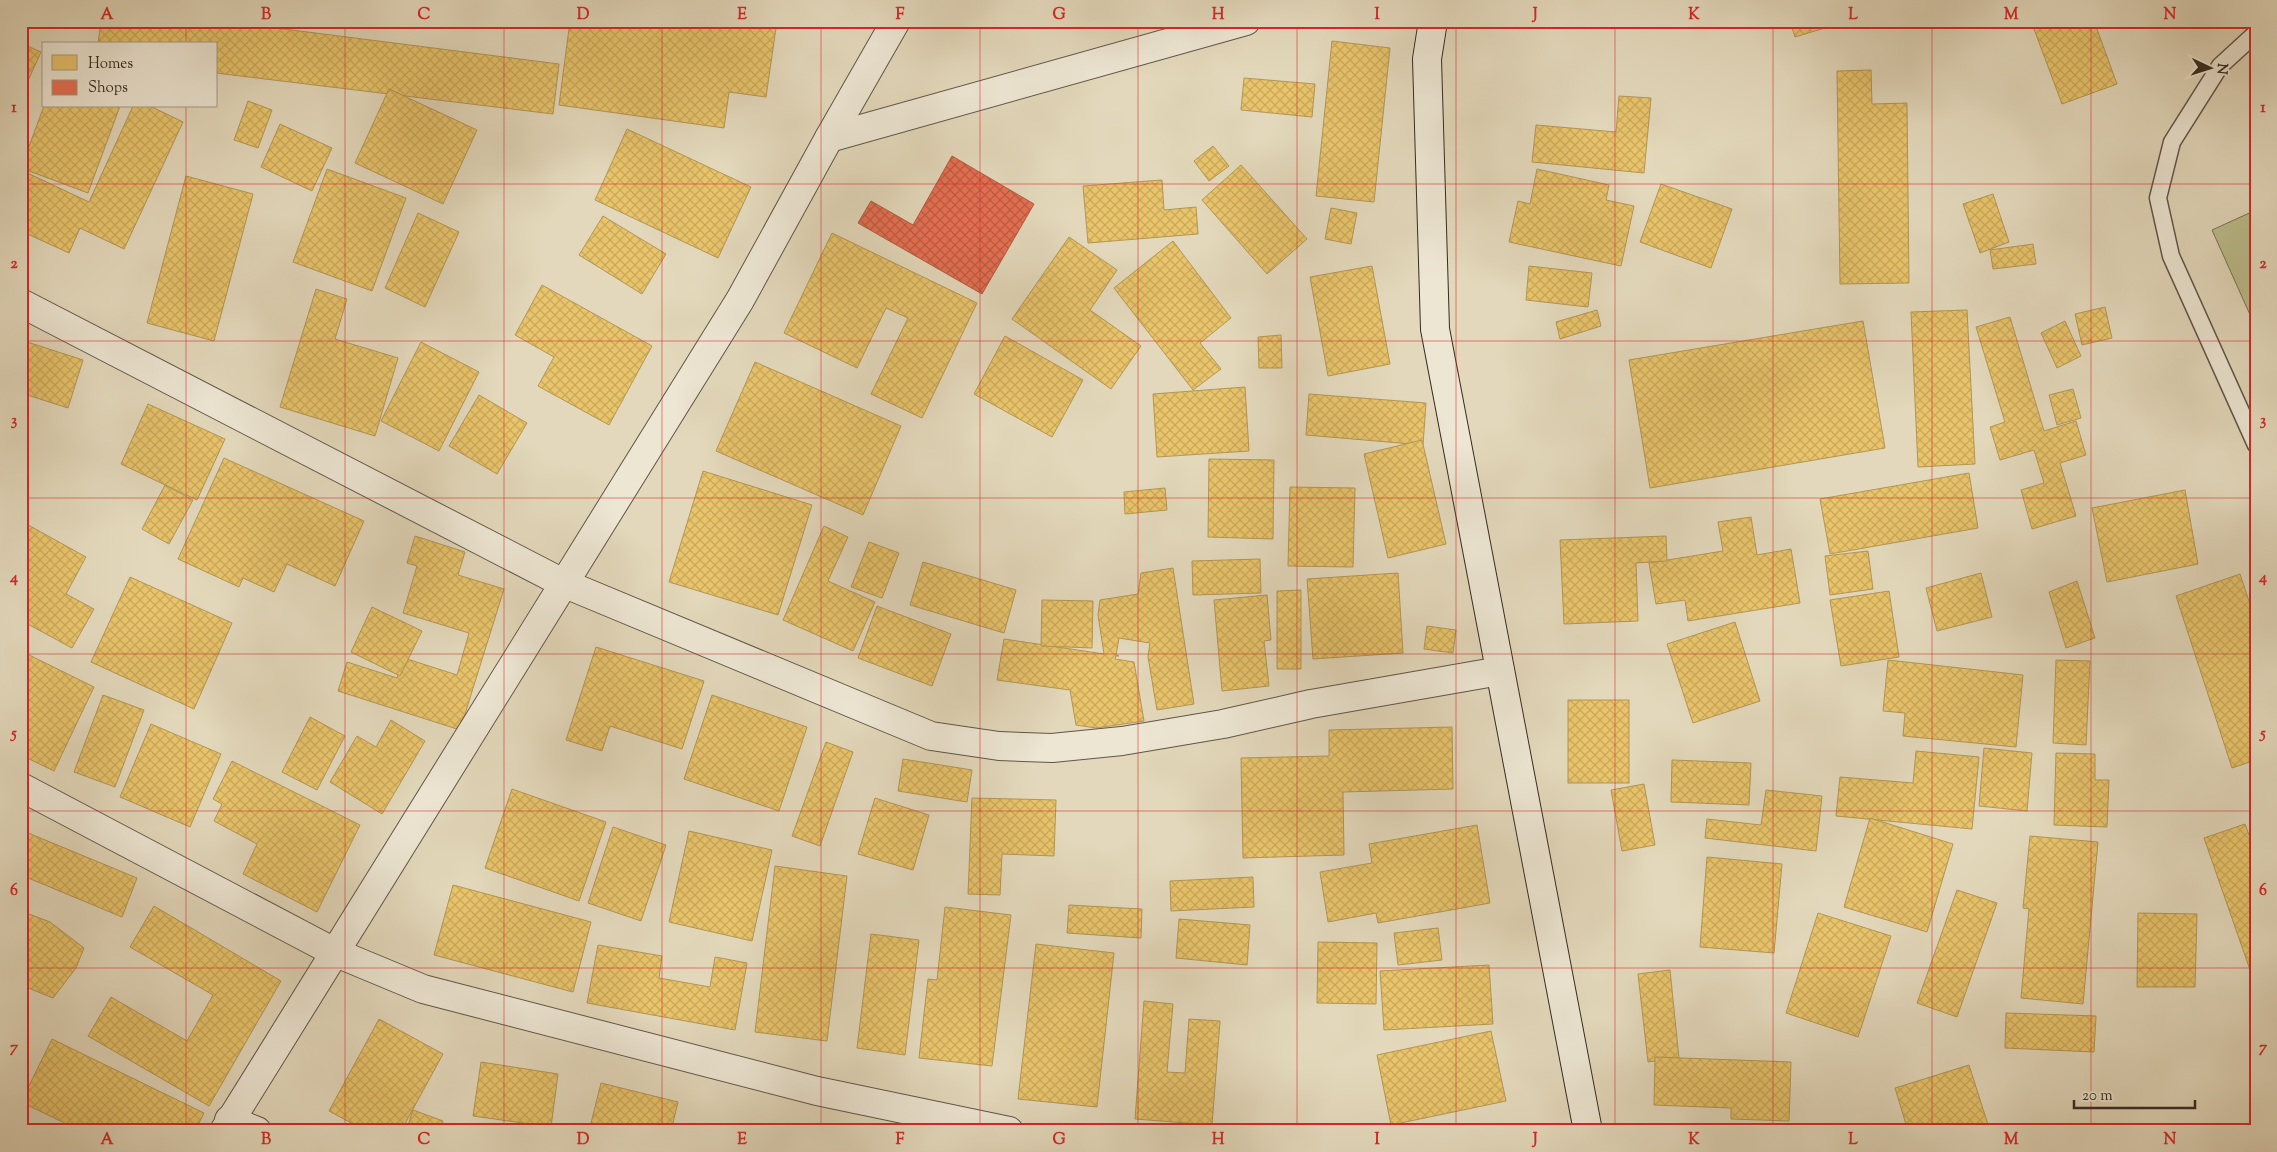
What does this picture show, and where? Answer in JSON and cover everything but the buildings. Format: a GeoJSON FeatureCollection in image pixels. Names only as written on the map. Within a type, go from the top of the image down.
{"type":"FeatureCollection","features":[{"type":"Feature","properties":{"kind":"street"},"geometry":{"type":"LineString","coordinates":[[257,1131],[227,1125],[740,300],[896,21]]}},
{"type":"Feature","properties":{"kind":"street"},"geometry":{"type":"LineString","coordinates":[[829,138],[1246,21]]}},
{"type":"Feature","properties":{"kind":"street"},"geometry":{"type":"LineString","coordinates":[[1434,21],[1428,59],[1435,330],[1588,1131]]}},
{"type":"Feature","properties":{"kind":"street"},"geometry":{"type":"LineString","coordinates":[[21,303],[563,583],[931,736],[1000,746],[1052,748],[1122,741],[1223,724],[1312,704],[1500,671]]}},
{"type":"Feature","properties":{"kind":"street"},"geometry":{"type":"LineString","coordinates":[[21,787],[334,952],[423,989],[818,1091],[1009,1131]]}},
{"type":"Feature","properties":{"kind":"lane"},"geometry":{"type":"LineString","coordinates":[[2256,33],[2220,66],[2172,142],[2158,198],[2171,256],[2256,445]]}},
{"type":"Feature","properties":{"kind":"green space"},"geometry":{"type":"Polygon","coordinates":[[[2256,210],[2256,328],[2212,230],[2256,210]]]}}]}
